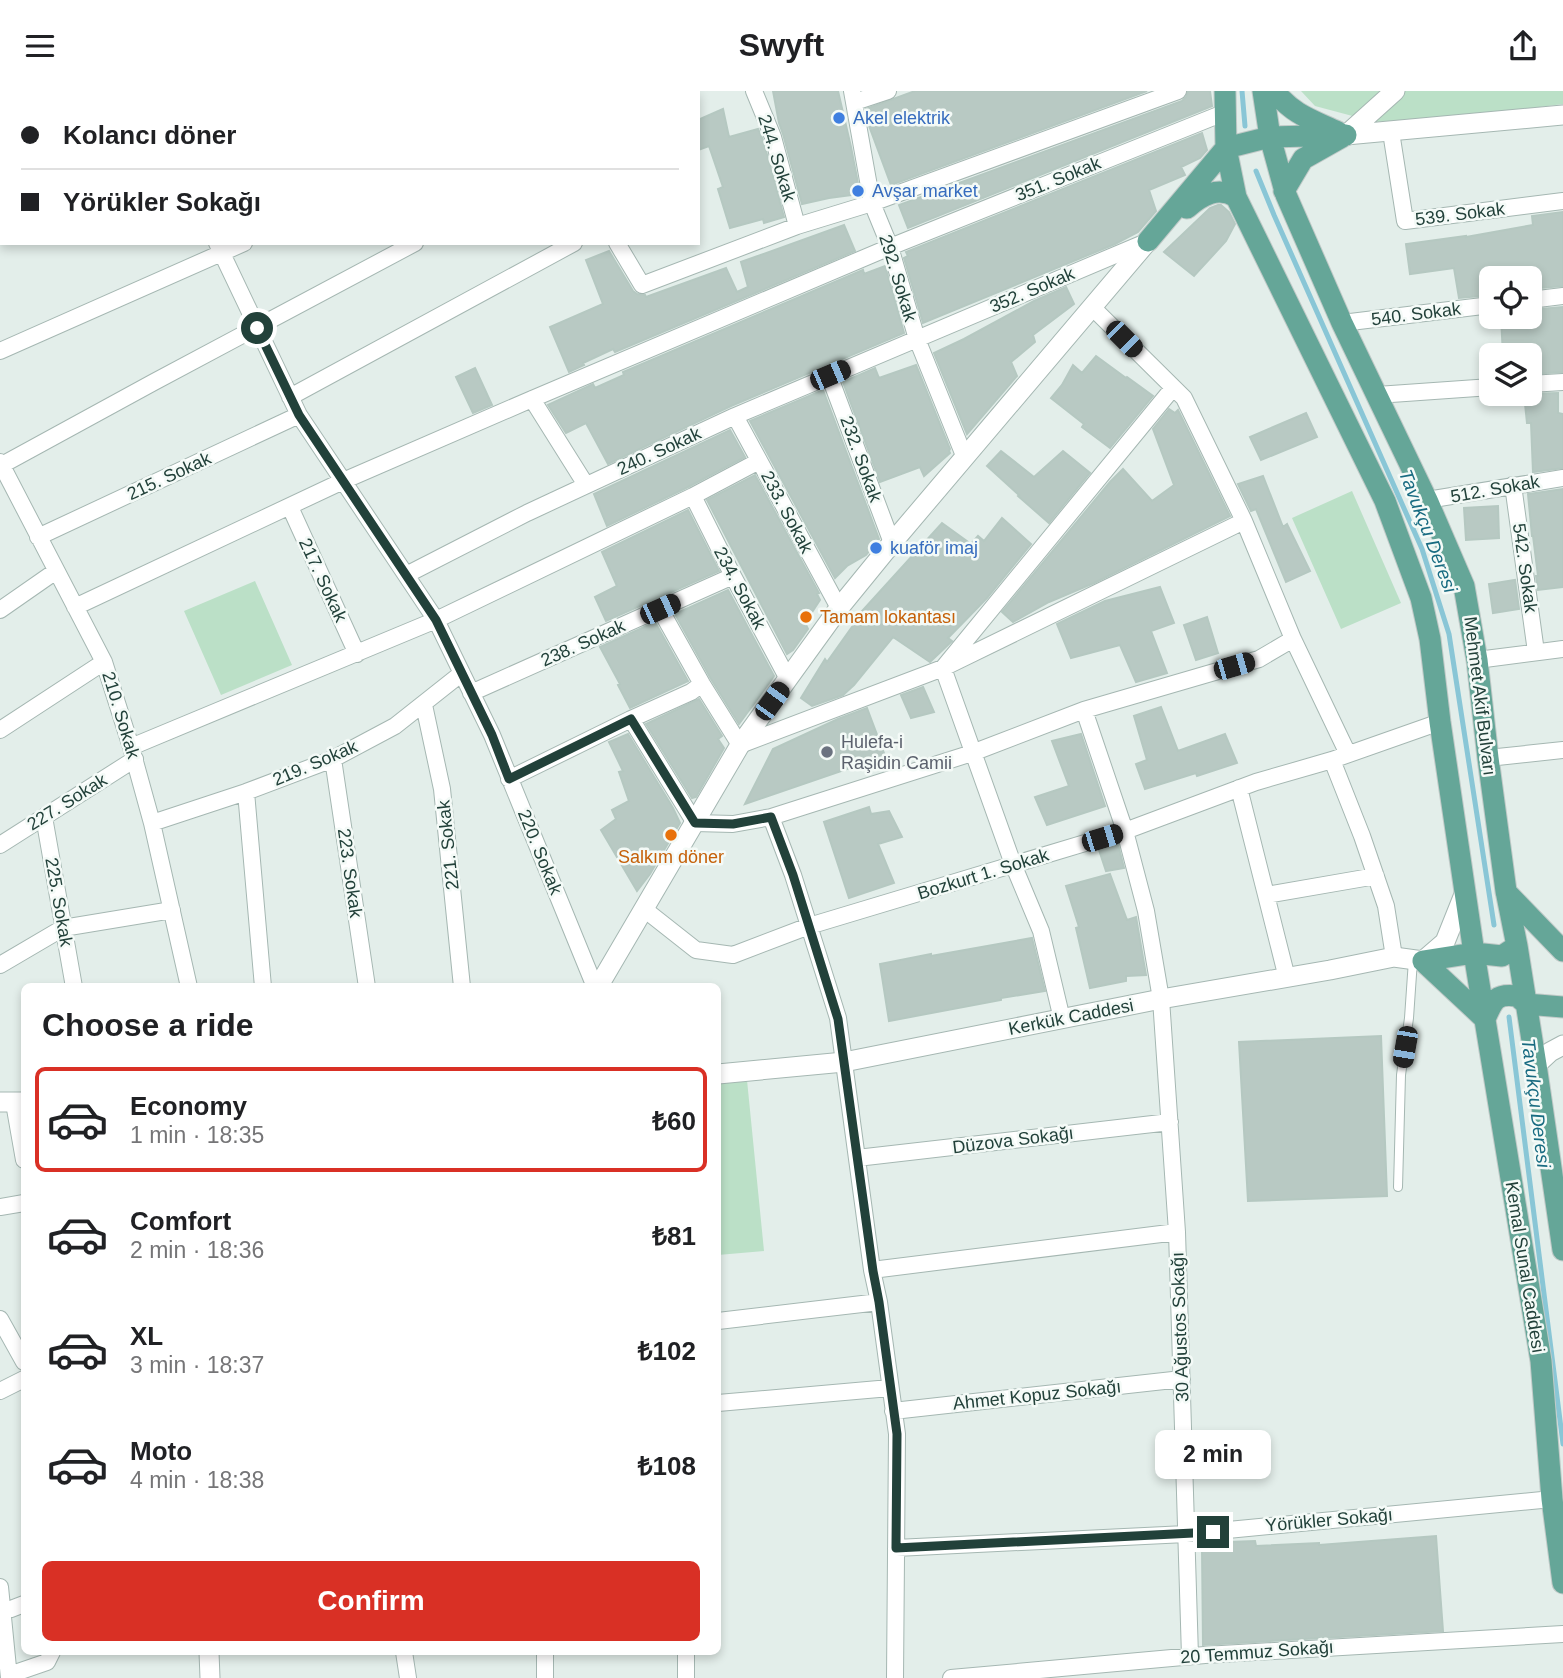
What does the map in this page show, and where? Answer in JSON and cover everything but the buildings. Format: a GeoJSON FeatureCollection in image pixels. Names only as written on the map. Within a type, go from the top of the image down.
{"type":"FeatureCollection","features":[{"type":"Feature","properties":{"kind":"main road","name":"Mehmet Akif Bulvarı"},"geometry":{"type":"LineString","coordinates":[[1263,91],[1270,137],[1284,191],[1464,586],[1477,660],[1506,891],[1561,1217],[1563,1249]]}},
{"type":"Feature","properties":{"kind":"main road"},"geometry":{"type":"LineString","coordinates":[[1274,91],[1298,114],[1346,135]]}},
{"type":"Feature","properties":{"kind":"main road"},"geometry":{"type":"LineString","coordinates":[[1225,101],[1226,148],[1236,197],[1385,501],[1421,598],[1430,639],[1474,953]]}},
{"type":"Feature","properties":{"kind":"main road"},"geometry":{"type":"LineString","coordinates":[[1148,241],[1226,148],[1270,137],[1346,135]]}},
{"type":"Feature","properties":{"kind":"main road"},"geometry":{"type":"LineString","coordinates":[[1284,191],[1303,159],[1346,135]]}},
{"type":"Feature","properties":{"kind":"main road"},"geometry":{"type":"LineString","coordinates":[[1148,241],[1209,192],[1229,192],[1236,197]]}},
{"type":"Feature","properties":{"kind":"main road"},"geometry":{"type":"LineString","coordinates":[[1506,891],[1563,951]]}},
{"type":"Feature","properties":{"kind":"main road"},"geometry":{"type":"LineString","coordinates":[[1410,959],[1474,953],[1502,956],[1517,946]]}},
{"type":"Feature","properties":{"kind":"main road","name":"Kemal Sunal Caddesi"},"geometry":{"type":"LineString","coordinates":[[1474,953],[1541,1361],[1552,1499],[1563,1583]]}},
{"type":"Feature","properties":{"kind":"main road"},"geometry":{"type":"LineString","coordinates":[[1410,959],[1485,1019],[1499,996],[1517,996],[1525,1004],[1563,1007]]}},
{"type":"Feature","properties":{"kind":"street","name":"244. Sokak"},"geometry":{"type":"LineString","coordinates":[[754,91],[773,137],[797,226]]}},
{"type":"Feature","properties":{"kind":"street"},"geometry":{"type":"LineString","coordinates":[[853,96],[888,91]]}},
{"type":"Feature","properties":{"kind":"street"},"geometry":{"type":"LineString","coordinates":[[618,245],[642,285],[797,226],[872,203],[1178,91]]}},
{"type":"Feature","properties":{"kind":"street"},"geometry":{"type":"LineString","coordinates":[[1346,135],[1395,91]]}},
{"type":"Feature","properties":{"kind":"street","name":"292. Sokak"},"geometry":{"type":"LineString","coordinates":[[853,96],[872,203],[890,247],[917,339],[965,458]]}},
{"type":"Feature","properties":{"kind":"street","name":"351. Sokak"},"geometry":{"type":"LineString","coordinates":[[75,607],[343,481],[1225,101]]}},
{"type":"Feature","properties":{"kind":"street"},"geometry":{"type":"LineString","coordinates":[[1346,135],[1563,115]]}},
{"type":"Feature","properties":{"kind":"street","name":"539. Sokak"},"geometry":{"type":"LineString","coordinates":[[1391,132],[1405,221],[1563,201]]}},
{"type":"Feature","properties":{"kind":"street"},"geometry":{"type":"LineString","coordinates":[[599,983],[740,745],[839,608],[1148,241]]}},
{"type":"Feature","properties":{"kind":"street","name":"352. Sokak"},"geometry":{"type":"LineString","coordinates":[[917,339],[1148,241]]}},
{"type":"Feature","properties":{"kind":"street"},"geometry":{"type":"LineString","coordinates":[[1,464],[411,245]]}},
{"type":"Feature","properties":{"kind":"street"},"geometry":{"type":"LineString","coordinates":[[290,397],[569,245]]}},
{"type":"Feature","properties":{"kind":"street"},"geometry":{"type":"LineString","coordinates":[[0,351],[219,249]]}},
{"type":"Feature","properties":{"kind":"street","name":"220. Sokak"},"geometry":{"type":"LineString","coordinates":[[219,249],[299,415],[436,620],[492,735],[595,983]]}},
{"type":"Feature","properties":{"kind":"street"},"geometry":{"type":"LineString","coordinates":[[1542,299],[1563,296]]}},
{"type":"Feature","properties":{"kind":"street","name":"540. Sokak"},"geometry":{"type":"LineString","coordinates":[[1342,323],[1479,306]]}},
{"type":"Feature","properties":{"kind":"street"},"geometry":{"type":"LineString","coordinates":[[1092,307],[1184,398],[1244,521],[1340,757],[1362,836],[1386,906],[1410,959],[1445,942],[1465,892]]}},
{"type":"Feature","properties":{"kind":"street","name":"240. Sokak"},"geometry":{"type":"LineString","coordinates":[[406,575],[527,513],[735,416],[917,339]]}},
{"type":"Feature","properties":{"kind":"street","name":"232. Sokak"},"geometry":{"type":"LineString","coordinates":[[830,375],[892,543]]}},
{"type":"Feature","properties":{"kind":"street"},"geometry":{"type":"LineString","coordinates":[[1542,383],[1563,382]]}},
{"type":"Feature","properties":{"kind":"street"},"geometry":{"type":"LineString","coordinates":[[943,668],[1173,388]]}},
{"type":"Feature","properties":{"kind":"street"},"geometry":{"type":"LineString","coordinates":[[1377,395],[1479,388]]}},
{"type":"Feature","properties":{"kind":"street"},"geometry":{"type":"LineString","coordinates":[[532,399],[586,485]]}},
{"type":"Feature","properties":{"kind":"street","name":"215. Sokak"},"geometry":{"type":"LineString","coordinates":[[38,537],[299,415]]}},
{"type":"Feature","properties":{"kind":"street","name":"233. Sokak"},"geometry":{"type":"LineString","coordinates":[[735,416],[839,608]]}},
{"type":"Feature","properties":{"kind":"street","name":"227. Sokak"},"geometry":{"type":"LineString","coordinates":[[0,845],[133,753],[436,620],[693,496],[759,460]]}},
{"type":"Feature","properties":{"kind":"street","name":"210. Sokak"},"geometry":{"type":"LineString","coordinates":[[1,464],[104,662],[152,823],[188,983]]}},
{"type":"Feature","properties":{"kind":"street","name":"512. Sokak"},"geometry":{"type":"LineString","coordinates":[[1427,500],[1563,478]]}},
{"type":"Feature","properties":{"kind":"street","name":"542. Sokak"},"geometry":{"type":"LineString","coordinates":[[1513,485],[1536,652]]}},
{"type":"Feature","properties":{"kind":"street","name":"234. Sokak"},"geometry":{"type":"LineString","coordinates":[[693,496],[788,679]]}},
{"type":"Feature","properties":{"kind":"street","name":"217. Sokak"},"geometry":{"type":"LineString","coordinates":[[290,507],[357,653]]}},
{"type":"Feature","properties":{"kind":"street"},"geometry":{"type":"LineString","coordinates":[[740,745],[943,668],[1244,521]]}},
{"type":"Feature","properties":{"kind":"street"},"geometry":{"type":"LineString","coordinates":[[0,610],[56,571]]}},
{"type":"Feature","properties":{"kind":"street","name":"238. Sokak"},"geometry":{"type":"LineString","coordinates":[[471,693],[733,576]]}},
{"type":"Feature","properties":{"kind":"street"},"geometry":{"type":"LineString","coordinates":[[660,609],[740,745]]}},
{"type":"Feature","properties":{"kind":"street"},"geometry":{"type":"LineString","coordinates":[[695,823],[733,824],[771,817],[972,753],[1084,710],[1259,659],[1293,639]]}},
{"type":"Feature","properties":{"kind":"street"},"geometry":{"type":"LineString","coordinates":[[1477,660],[1563,649]]}},
{"type":"Feature","properties":{"kind":"street"},"geometry":{"type":"LineString","coordinates":[[0,730],[104,662]]}},
{"type":"Feature","properties":{"kind":"street"},"geometry":{"type":"LineString","coordinates":[[943,668],[1013,864],[1041,932],[1062,1019]]}},
{"type":"Feature","properties":{"kind":"street","name":"219. Sokak"},"geometry":{"type":"LineString","coordinates":[[152,823],[246,792],[333,759],[395,726],[461,673]]}},
{"type":"Feature","properties":{"kind":"street"},"geometry":{"type":"LineString","coordinates":[[509,779],[691,692],[702,684]]}},
{"type":"Feature","properties":{"kind":"street","name":"221. Sokak"},"geometry":{"type":"LineString","coordinates":[[424,705],[442,789],[462,983]]}},
{"type":"Feature","properties":{"kind":"street","name":"30 Ağustos Sokağı"},"geometry":{"type":"LineString","coordinates":[[1084,710],[1125,831],[1146,911],[1161,999],[1177,1232],[1190,1656]]}},
{"type":"Feature","properties":{"kind":"street"},"geometry":{"type":"LineString","coordinates":[[631,719],[695,823]]}},
{"type":"Feature","properties":{"kind":"street","name":"Bozkurt 1. Sokak"},"geometry":{"type":"LineString","coordinates":[[644,909],[696,950],[733,955],[809,926],[1125,831],[1239,788],[1440,722]]}},
{"type":"Feature","properties":{"kind":"street"},"geometry":{"type":"LineString","coordinates":[[1488,758],[1563,750]]}},
{"type":"Feature","properties":{"kind":"street","name":"223. Sokak"},"geometry":{"type":"LineString","coordinates":[[333,759],[366,983]]}},
{"type":"Feature","properties":{"kind":"street"},"geometry":{"type":"LineString","coordinates":[[1239,788],[1287,978]]}},
{"type":"Feature","properties":{"kind":"street"},"geometry":{"type":"LineString","coordinates":[[246,792],[263,983]]}},
{"type":"Feature","properties":{"kind":"street","name":"225. Sokak"},"geometry":{"type":"LineString","coordinates":[[44,817],[73,983]]}},
{"type":"Feature","properties":{"kind":"street"},"geometry":{"type":"LineString","coordinates":[[771,817],[793,875],[838,1019],[879,1302],[897,1434],[895,1678]]}},
{"type":"Feature","properties":{"kind":"street"},"geometry":{"type":"LineString","coordinates":[[1266,895],[1376,876]]}},
{"type":"Feature","properties":{"kind":"street"},"geometry":{"type":"LineString","coordinates":[[0,965],[63,928],[172,910]]}},
{"type":"Feature","properties":{"kind":"street","name":"Kerkük Caddesi"},"geometry":{"type":"LineString","coordinates":[[721,1074],[844,1062],[1161,999],[1410,959]]}},
{"type":"Feature","properties":{"kind":"street"},"geometry":{"type":"LineString","coordinates":[[1536,1065],[1550,1052],[1563,1045]]}},
{"type":"Feature","properties":{"kind":"street"},"geometry":{"type":"LineString","coordinates":[[13,1103],[21,1144]]}},
{"type":"Feature","properties":{"kind":"street","name":"Düzova Sokağı"},"geometry":{"type":"LineString","coordinates":[[857,1158],[1170,1122]]}},
{"type":"Feature","properties":{"kind":"street"},"geometry":{"type":"LineString","coordinates":[[0,1207],[21,1204]]}},
{"type":"Feature","properties":{"kind":"street"},"geometry":{"type":"LineString","coordinates":[[873,1271],[1177,1232]]}},
{"type":"Feature","properties":{"kind":"street"},"geometry":{"type":"LineString","coordinates":[[721,1321],[879,1302]]}},
{"type":"Feature","properties":{"kind":"street"},"geometry":{"type":"LineString","coordinates":[[0,1319],[21,1357]]}},
{"type":"Feature","properties":{"kind":"street","name":"Ahmet Kopuz Sokağı"},"geometry":{"type":"LineString","coordinates":[[893,1411],[1182,1379]]}},
{"type":"Feature","properties":{"kind":"street"},"geometry":{"type":"LineString","coordinates":[[0,1391],[21,1380]]}},
{"type":"Feature","properties":{"kind":"street"},"geometry":{"type":"LineString","coordinates":[[721,1403],[890,1388]]}},
{"type":"Feature","properties":{"kind":"street","name":"Yörükler Sokağı"},"geometry":{"type":"LineString","coordinates":[[896,1548],[1186,1534],[1552,1499]]}},
{"type":"Feature","properties":{"kind":"street"},"geometry":{"type":"LineString","coordinates":[[0,1587],[11,1677],[47,1662],[50,1655]]}},
{"type":"Feature","properties":{"kind":"street"},"geometry":{"type":"LineString","coordinates":[[1,1609],[21,1605]]}},
{"type":"Feature","properties":{"kind":"street","name":"20 Temmuz Sokağı"},"geometry":{"type":"LineString","coordinates":[[951,1678],[1190,1656],[1563,1634]]}},
{"type":"Feature","properties":{"kind":"street"},"geometry":{"type":"LineString","coordinates":[[209,1655],[210,1678]]}},
{"type":"Feature","properties":{"kind":"street"},"geometry":{"type":"LineString","coordinates":[[404,1655],[408,1678]]}},
{"type":"Feature","properties":{"kind":"street"},"geometry":{"type":"LineString","coordinates":[[545,1655],[545,1678]]}},
{"type":"Feature","properties":{"kind":"street"},"geometry":{"type":"LineString","coordinates":[[686,1655],[686,1678]]}},
{"type":"Feature","properties":{"kind":"lane"},"geometry":{"type":"LineString","coordinates":[[1398,1187],[1401,1075],[1409,1018],[1410,959]]}},
{"type":"Feature","properties":{"kind":"green space"},"geometry":{"type":"Polygon","coordinates":[[[1301,91],[1563,91],[1563,104],[1486,114],[1375,122],[1315,106],[1301,91]]]}},
{"type":"Feature","properties":{"kind":"green space"},"geometry":{"type":"Polygon","coordinates":[[[1352,491],[1401,603],[1341,629],[1292,518],[1352,491]]]}},
{"type":"Feature","properties":{"kind":"green space"},"geometry":{"type":"Polygon","coordinates":[[[255,581],[292,665],[221,695],[184,611],[255,581]]]}},
{"type":"Feature","properties":{"kind":"green space"},"geometry":{"type":"Polygon","coordinates":[[[747,1080],[764,1251],[721,1255],[721,1082],[747,1080]]]}},
{"type":"Feature","properties":{"kind":"waterway","name":"Tavukçu Deresi"},"geometry":{"type":"LineString","coordinates":[[1242,91],[1245,126]]}},
{"type":"Feature","properties":{"kind":"waterway","name":"Tavukçu Deresi"},"geometry":{"type":"LineString","coordinates":[[1256,171],[1422,549],[1449,634],[1494,925]]}},
{"type":"Feature","properties":{"kind":"waterway","name":"Tavukçu Deresi"},"geometry":{"type":"LineString","coordinates":[[1509,1017],[1563,1444]]}},
{"type":"Feature","properties":{"kind":"place","name":"Akel elektrik"},"geometry":{"type":"Point","coordinates":[839,118]}},
{"type":"Feature","properties":{"kind":"place","name":"Avşar market"},"geometry":{"type":"Point","coordinates":[858,191]}},
{"type":"Feature","properties":{"kind":"place","name":"kuaför imaj"},"geometry":{"type":"Point","coordinates":[876,548]}},
{"type":"Feature","properties":{"kind":"place","name":"Tamam lokantası"},"geometry":{"type":"Point","coordinates":[806,617]}},
{"type":"Feature","properties":{"kind":"place","name":"Hulefa-i Raşidin Camii"},"geometry":{"type":"Point","coordinates":[827,752]}},
{"type":"Feature","properties":{"kind":"place","name":"Salkım döner"},"geometry":{"type":"Point","coordinates":[671,835]}},
{"type":"Feature","properties":{"kind":"route"},"geometry":{"type":"LineString","coordinates":[[257,328],[299,415],[436,620],[492,735],[509,779],[631,719],[695,823],[733,824],[771,817],[793,875],[838,1019],[897,1434],[896,1548],[1213,1532]]}}]}
